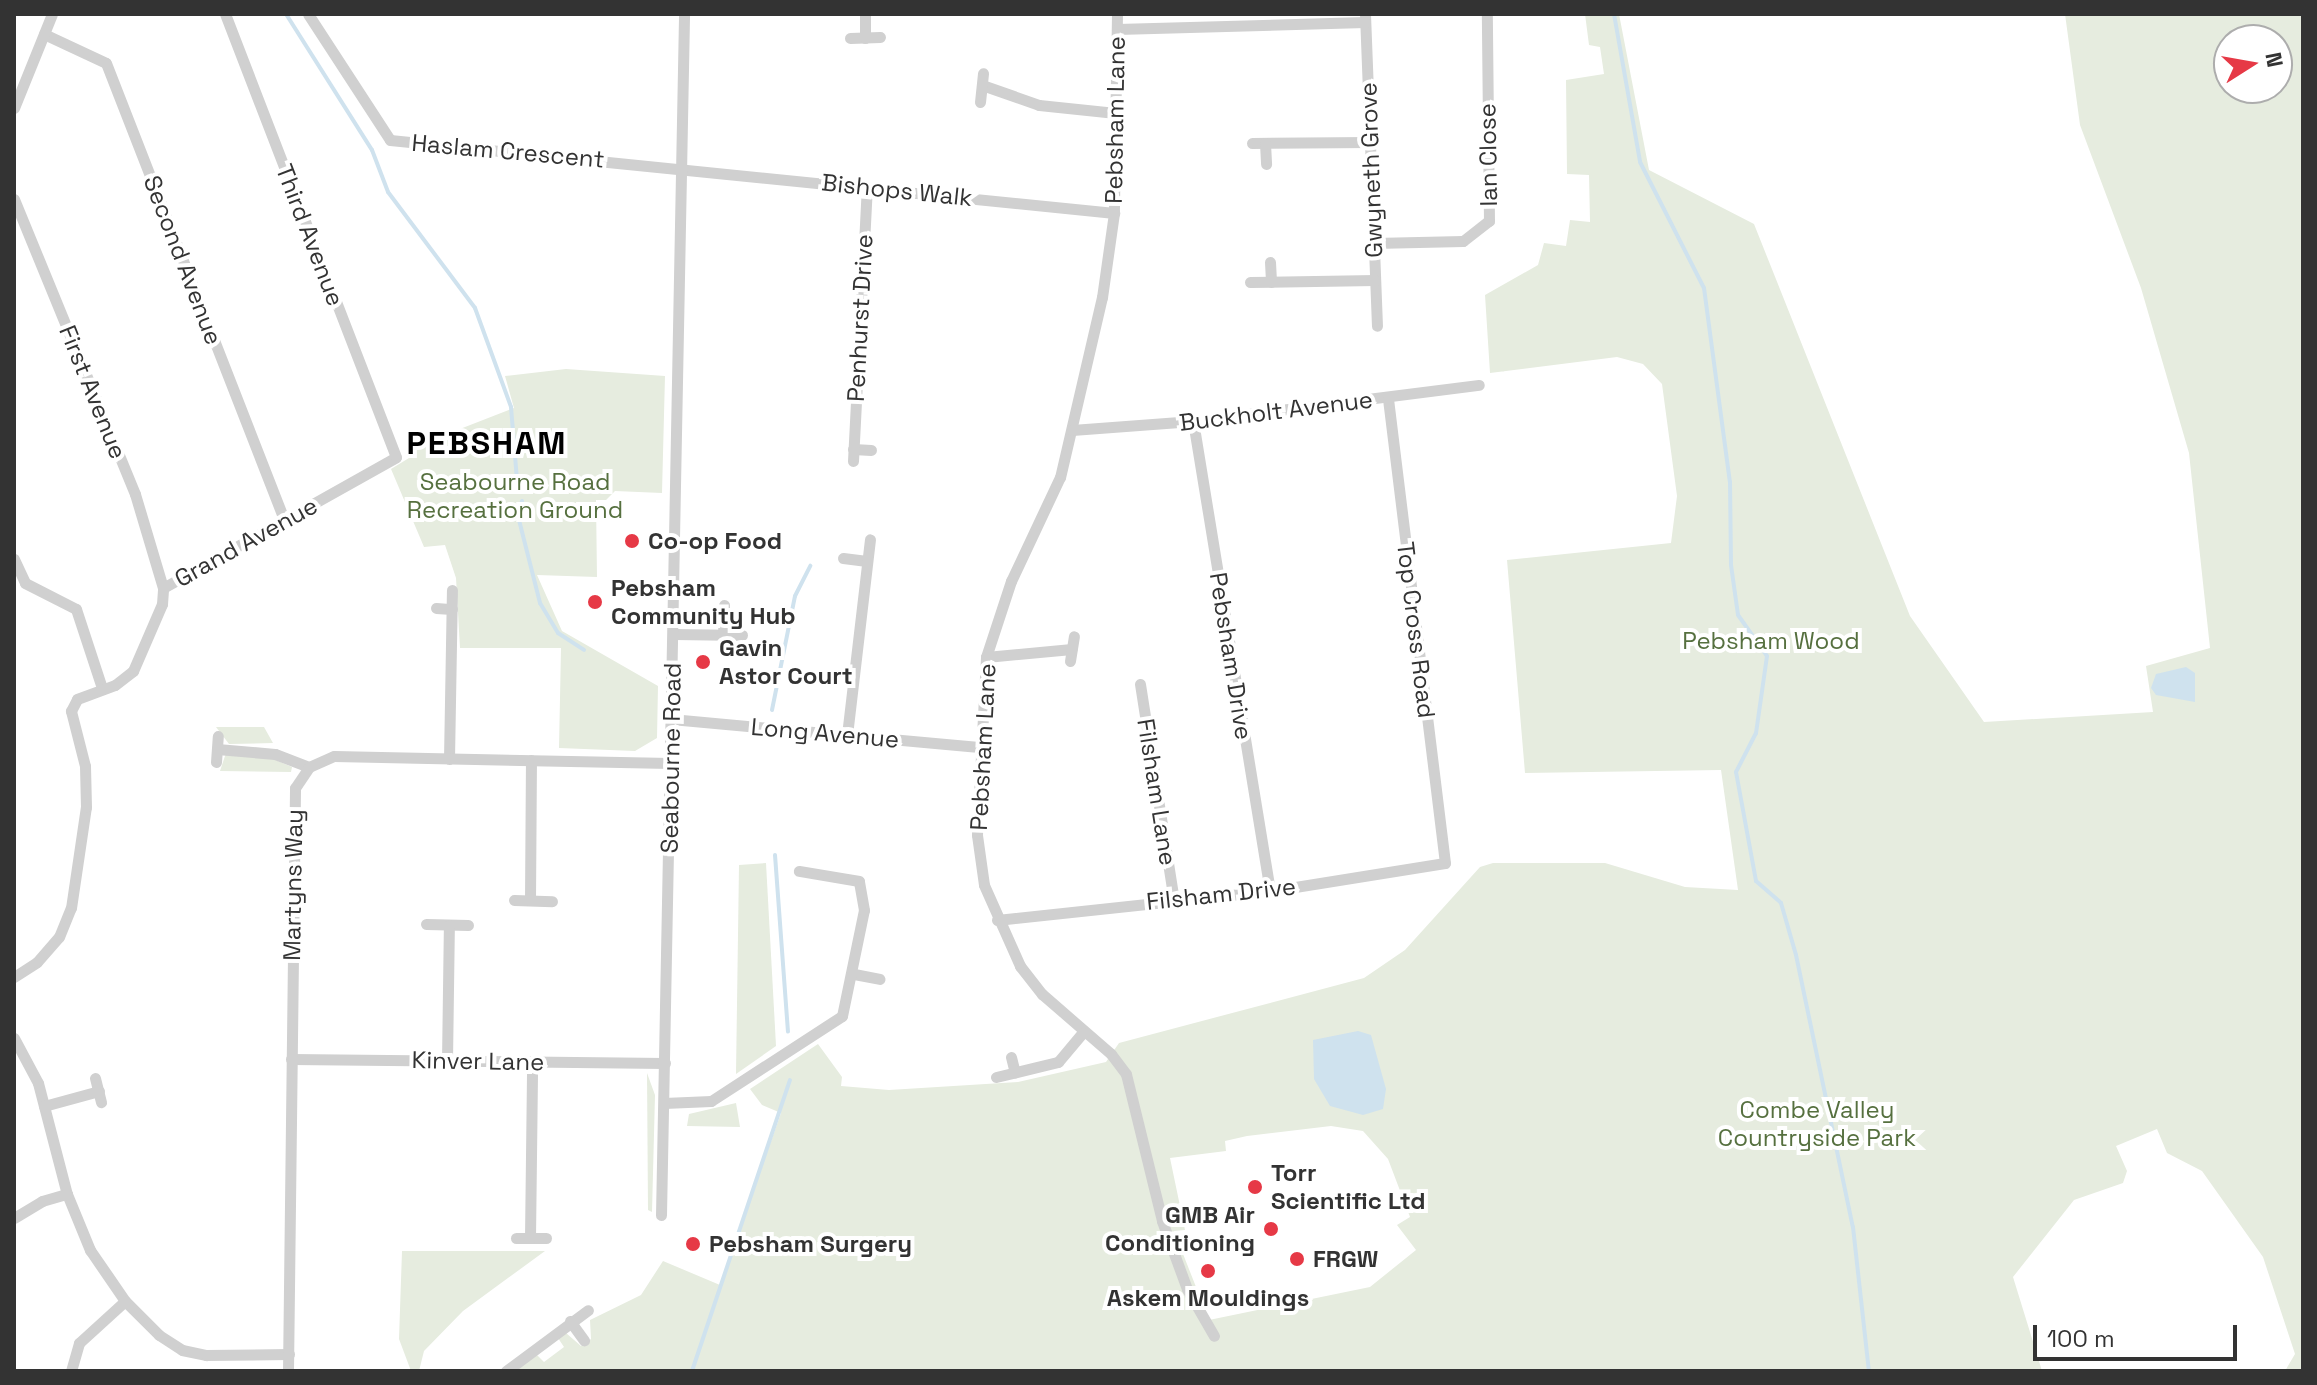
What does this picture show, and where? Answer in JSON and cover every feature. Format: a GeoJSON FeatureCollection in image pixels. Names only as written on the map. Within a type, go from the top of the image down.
{"type":"FeatureCollection","features":[{"type":"Feature","properties":{"kind":"street"},"geometry":{"type":"LineString","coordinates":[[14,108],[52,14]]}},
{"type":"Feature","properties":{"kind":"street","name":"Third Avenue"},"geometry":{"type":"LineString","coordinates":[[225,14],[396,457]]}},
{"type":"Feature","properties":{"kind":"street","name":"Haslam Crescent"},"geometry":{"type":"LineString","coordinates":[[308,14],[390,140],[681,166]]}},
{"type":"Feature","properties":{"kind":"street","name":"Seabourne Road"},"geometry":{"type":"LineString","coordinates":[[661,1215],[684,14]]}},
{"type":"Feature","properties":{"kind":"street"},"geometry":{"type":"LineString","coordinates":[[865,14],[865,38]]}},
{"type":"Feature","properties":{"kind":"street","name":"Pebsham Lane"},"geometry":{"type":"LineString","coordinates":[[1117,14],[1114,213],[1102,297],[1060,477],[1011,581],[986,657],[979,747],[977,835],[997,920],[1020,966],[1082,1033],[1111,1054],[1132,1087],[1162,1221],[1187,1289],[1214,1336]]}},
{"type":"Feature","properties":{"kind":"street","name":"Ian Close"},"geometry":{"type":"LineString","coordinates":[[1374,243],[1463,241],[1489,221],[1487,14]]}},
{"type":"Feature","properties":{"kind":"street"},"geometry":{"type":"LineString","coordinates":[[1117,29],[1241,20],[1365,18]]}},
{"type":"Feature","properties":{"kind":"street","name":"Gwyneth Grove"},"geometry":{"type":"LineString","coordinates":[[1365,18],[1377,326]]}},
{"type":"Feature","properties":{"kind":"street","name":"Second Avenue"},"geometry":{"type":"LineString","coordinates":[[44,34],[106,63],[285,521]]}},
{"type":"Feature","properties":{"kind":"street"},"geometry":{"type":"LineString","coordinates":[[850,38],[880,37]]}},
{"type":"Feature","properties":{"kind":"street"},"geometry":{"type":"LineString","coordinates":[[980,102],[982,79],[1050,107],[1116,113]]}},
{"type":"Feature","properties":{"kind":"street"},"geometry":{"type":"LineString","coordinates":[[1252,143],[1370,142]]}},
{"type":"Feature","properties":{"kind":"street"},"geometry":{"type":"LineString","coordinates":[[1265,143],[1266,164]]}},
{"type":"Feature","properties":{"kind":"street","name":"Bishops Walk"},"geometry":{"type":"LineString","coordinates":[[681,166],[1114,213]]}},
{"type":"Feature","properties":{"kind":"street","name":"Penhurst Drive"},"geometry":{"type":"LineString","coordinates":[[867,186],[853,455],[871,450]]}},
{"type":"Feature","properties":{"kind":"street","name":"First Avenue"},"geometry":{"type":"LineString","coordinates":[[14,199],[135,494],[163,588]]}},
{"type":"Feature","properties":{"kind":"street"},"geometry":{"type":"LineString","coordinates":[[1270,262],[1271,282]]}},
{"type":"Feature","properties":{"kind":"street"},"geometry":{"type":"LineString","coordinates":[[1250,282],[1375,280]]}},
{"type":"Feature","properties":{"kind":"street","name":"Buckholt Avenue"},"geometry":{"type":"LineString","coordinates":[[1072,430],[1193,421],[1479,385]]}},
{"type":"Feature","properties":{"kind":"street","name":"Top Cross Road"},"geometry":{"type":"LineString","coordinates":[[1388,398],[1445,863]]}},
{"type":"Feature","properties":{"kind":"street","name":"Pebsham Drive"},"geometry":{"type":"LineString","coordinates":[[1193,421],[1270,891]]}},
{"type":"Feature","properties":{"kind":"street","name":"Grand Avenue"},"geometry":{"type":"LineString","coordinates":[[14,977],[37,962],[59,937],[71,908],[86,807],[85,766],[71,711],[77,699],[133,671],[162,604],[163,588],[396,457]]}},
{"type":"Feature","properties":{"kind":"street"},"geometry":{"type":"LineString","coordinates":[[847,735],[870,539]]}},
{"type":"Feature","properties":{"kind":"street"},"geometry":{"type":"LineString","coordinates":[[843,558],[867,561]]}},
{"type":"Feature","properties":{"kind":"street"},"geometry":{"type":"LineString","coordinates":[[14,559],[25,583],[76,609],[102,688]]}},
{"type":"Feature","properties":{"kind":"street"},"geometry":{"type":"LineString","coordinates":[[449,759],[452,590]]}},
{"type":"Feature","properties":{"kind":"street"},"geometry":{"type":"LineString","coordinates":[[723,635],[724,605]]}},
{"type":"Feature","properties":{"kind":"street"},"geometry":{"type":"LineString","coordinates":[[436,608],[452,609]]}},
{"type":"Feature","properties":{"kind":"street"},"geometry":{"type":"LineString","coordinates":[[674,634],[742,635]]}},
{"type":"Feature","properties":{"kind":"street"},"geometry":{"type":"LineString","coordinates":[[986,657],[1071,655],[1074,636]]}},
{"type":"Feature","properties":{"kind":"street","name":"Filsham Lane"},"geometry":{"type":"LineString","coordinates":[[1140,684],[1174,900]]}},
{"type":"Feature","properties":{"kind":"street","name":"Long Avenue"},"geometry":{"type":"LineString","coordinates":[[671,719],[979,747]]}},
{"type":"Feature","properties":{"kind":"street"},"geometry":{"type":"LineString","coordinates":[[216,762],[218,742],[275,754],[309,767],[334,756],[670,763]]}},
{"type":"Feature","properties":{"kind":"street"},"geometry":{"type":"LineString","coordinates":[[530,900],[531,760]]}},
{"type":"Feature","properties":{"kind":"street","name":"Martyns Way"},"geometry":{"type":"LineString","coordinates":[[288,1371],[295,788],[309,767]]}},
{"type":"Feature","properties":{"kind":"street","name":"Filsham Drive"},"geometry":{"type":"LineString","coordinates":[[997,920],[1270,891],[1445,863]]}},
{"type":"Feature","properties":{"kind":"street"},"geometry":{"type":"LineString","coordinates":[[664,1103],[711,1101],[842,1016],[854,974],[864,910],[859,881],[799,871]]}},
{"type":"Feature","properties":{"kind":"street"},"geometry":{"type":"LineString","coordinates":[[514,900],[552,901]]}},
{"type":"Feature","properties":{"kind":"street"},"geometry":{"type":"LineString","coordinates":[[426,924],[468,925]]}},
{"type":"Feature","properties":{"kind":"street"},"geometry":{"type":"LineString","coordinates":[[447,1061],[449,925]]}},
{"type":"Feature","properties":{"kind":"street"},"geometry":{"type":"LineString","coordinates":[[854,974],[880,979]]}},
{"type":"Feature","properties":{"kind":"street"},"geometry":{"type":"LineString","coordinates":[[996,1077],[1058,1062],[1082,1033]]}},
{"type":"Feature","properties":{"kind":"street"},"geometry":{"type":"LineString","coordinates":[[14,1038],[44,1106],[67,1194],[90,1250],[125,1301],[159,1335],[182,1350],[289,1354]]}},
{"type":"Feature","properties":{"kind":"street"},"geometry":{"type":"LineString","coordinates":[[1011,1057],[1015,1073]]}},
{"type":"Feature","properties":{"kind":"street","name":"Kinver Lane"},"geometry":{"type":"LineString","coordinates":[[291,1059],[665,1063]]}},
{"type":"Feature","properties":{"kind":"street"},"geometry":{"type":"LineString","coordinates":[[530,1238],[532,1062]]}},
{"type":"Feature","properties":{"kind":"street"},"geometry":{"type":"LineString","coordinates":[[44,1106],[100,1096],[95,1078]]}},
{"type":"Feature","properties":{"kind":"street"},"geometry":{"type":"LineString","coordinates":[[14,1218],[42,1201],[67,1194]]}},
{"type":"Feature","properties":{"kind":"street"},"geometry":{"type":"LineString","coordinates":[[516,1238],[546,1238]]}},
{"type":"Feature","properties":{"kind":"street"},"geometry":{"type":"LineString","coordinates":[[71,1371],[79,1343],[125,1301]]}},
{"type":"Feature","properties":{"kind":"street"},"geometry":{"type":"LineString","coordinates":[[506,1371],[588,1310]]}},
{"type":"Feature","properties":{"kind":"street"},"geometry":{"type":"LineString","coordinates":[[570,1321],[584,1340]]}},
{"type":"Feature","properties":{"kind":"green space","name":"Combe Valley Countryside Park"},"geometry":{"type":"Polygon","coordinates":[[[1585,14],[1619,14],[1649,170],[1754,224],[1910,616],[1984,722],[2153,712],[2146,666],[2210,648],[2189,453],[2141,288],[2080,125],[2065,14],[2303,14],[2303,1371],[2285,1371],[2295,1354],[2263,1257],[2202,1171],[2167,1153],[2157,1129],[2116,1146],[2127,1171],[2123,1183],[2074,1200],[2013,1277],[2042,1371],[516,1371],[536,1354],[544,1362],[564,1347],[558,1338],[566,1333],[581,1346],[591,1339],[590,1320],[641,1295],[663,1261],[720,1285],[781,1113],[762,1105],[750,1089],[818,1044],[842,1077],[841,1086],[889,1090],[1018,1082],[1106,1062],[1119,1043],[1364,978],[1405,950],[1480,867],[1493,863],[1605,863],[1685,887],[1738,890],[1721,770],[1525,773],[1507,560],[1671,543],[1677,496],[1662,384],[1643,364],[1617,357],[1490,373],[1485,295],[1538,265],[1544,243],[1566,246],[1570,220],[1590,222],[1589,175],[1567,174],[1566,80],[1604,74],[1600,47],[1589,45],[1585,14]],[[1331,1126],[1247,1136],[1225,1141],[1226,1151],[1170,1158],[1185,1230],[1174,1231],[1209,1320],[1370,1287],[1416,1250],[1397,1225],[1410,1217],[1388,1159],[1363,1131],[1331,1126]]]}},
{"type":"Feature","properties":{"kind":"green space","name":"Seabourne Road Recreation Ground"},"geometry":{"type":"Polygon","coordinates":[[[566,369],[665,376],[662,493],[615,491],[606,500],[596,500],[597,577],[537,575],[562,631],[658,686],[657,738],[635,751],[559,748],[561,648],[460,648],[456,578],[445,545],[424,547],[391,469],[409,458],[406,450],[514,408],[505,376],[566,369]]]}},
{"type":"Feature","properties":{"kind":"green space"},"geometry":{"type":"Polygon","coordinates":[[[216,727],[264,727],[273,743],[229,744],[216,727]]]}},
{"type":"Feature","properties":{"kind":"green space"},"geometry":{"type":"Polygon","coordinates":[[[226,753],[273,759],[292,767],[291,772],[220,771],[226,753]]]}},
{"type":"Feature","properties":{"kind":"green space"},"geometry":{"type":"Polygon","coordinates":[[[766,863],[776,1046],[736,1074],[739,865],[766,863]]]}},
{"type":"Feature","properties":{"kind":"green space"},"geometry":{"type":"Polygon","coordinates":[[[647,1073],[655,1095],[652,1212],[648,1210],[647,1073]]]}},
{"type":"Feature","properties":{"kind":"green space"},"geometry":{"type":"Polygon","coordinates":[[[736,1103],[740,1127],[687,1126],[689,1114],[736,1103]]]}},
{"type":"Feature","properties":{"kind":"green space"},"geometry":{"type":"Polygon","coordinates":[[[402,1251],[545,1251],[463,1311],[424,1351],[419,1371],[411,1371],[399,1339],[402,1251]]]}},
{"type":"Feature","properties":{"kind":"water"},"geometry":{"type":"Polygon","coordinates":[[[2186,667],[2195,673],[2195,702],[2156,695],[2151,688],[2156,674],[2186,667]]]}},
{"type":"Feature","properties":{"kind":"water"},"geometry":{"type":"Polygon","coordinates":[[[1358,1031],[1371,1035],[1386,1089],[1383,1109],[1363,1115],[1330,1106],[1314,1079],[1313,1040],[1358,1031]]]}},
{"type":"Feature","properties":{"kind":"waterway"},"geometry":{"type":"LineString","coordinates":[[286,14],[372,150],[388,192],[475,308],[511,407],[517,480]]}},
{"type":"Feature","properties":{"kind":"waterway"},"geometry":{"type":"LineString","coordinates":[[1614,14],[1640,162],[1704,288],[1730,482],[1731,565],[1738,615],[1767,656],[1756,733],[1736,772],[1756,881],[1781,903],[1796,955],[1853,1227],[1869,1371]]}},
{"type":"Feature","properties":{"kind":"waterway"},"geometry":{"type":"LineString","coordinates":[[522,501],[518,516],[540,603],[558,633],[584,650]]}},
{"type":"Feature","properties":{"kind":"waterway"},"geometry":{"type":"LineString","coordinates":[[772,710],[795,596],[810,566]]}},
{"type":"Feature","properties":{"kind":"waterway"},"geometry":{"type":"LineString","coordinates":[[775,855],[788,1032]]}},
{"type":"Feature","properties":{"kind":"waterway"},"geometry":{"type":"LineString","coordinates":[[692,1371],[790,1080]]}},
{"type":"Feature","properties":{"kind":"place","name":"Co-op Food"},"geometry":{"type":"Point","coordinates":[632,541]}},
{"type":"Feature","properties":{"kind":"place","name":"Pebsham Community Hub"},"geometry":{"type":"Point","coordinates":[595,602]}},
{"type":"Feature","properties":{"kind":"place","name":"Gavin Astor Court"},"geometry":{"type":"Point","coordinates":[703,662]}},
{"type":"Feature","properties":{"kind":"place","name":"Torr Scientific Ltd"},"geometry":{"type":"Point","coordinates":[1255,1187]}},
{"type":"Feature","properties":{"kind":"place","name":"GMB Air Conditioning"},"geometry":{"type":"Point","coordinates":[1271,1229]}},
{"type":"Feature","properties":{"kind":"place","name":"Pebsham Surgery"},"geometry":{"type":"Point","coordinates":[693,1244]}},
{"type":"Feature","properties":{"kind":"place","name":"FRGW"},"geometry":{"type":"Point","coordinates":[1297,1259]}},
{"type":"Feature","properties":{"kind":"place","name":"Askem Mouldings"},"geometry":{"type":"Point","coordinates":[1208,1271]}},
{"type":"Feature","properties":{"kind":"district","name":"PEBSHAM"},"geometry":{"type":"Point","coordinates":[487,443]}},
{"type":"Feature","properties":{"kind":"park label","name":"Pebsham Wood"},"geometry":{"type":"Point","coordinates":[1771,641]}}]}
